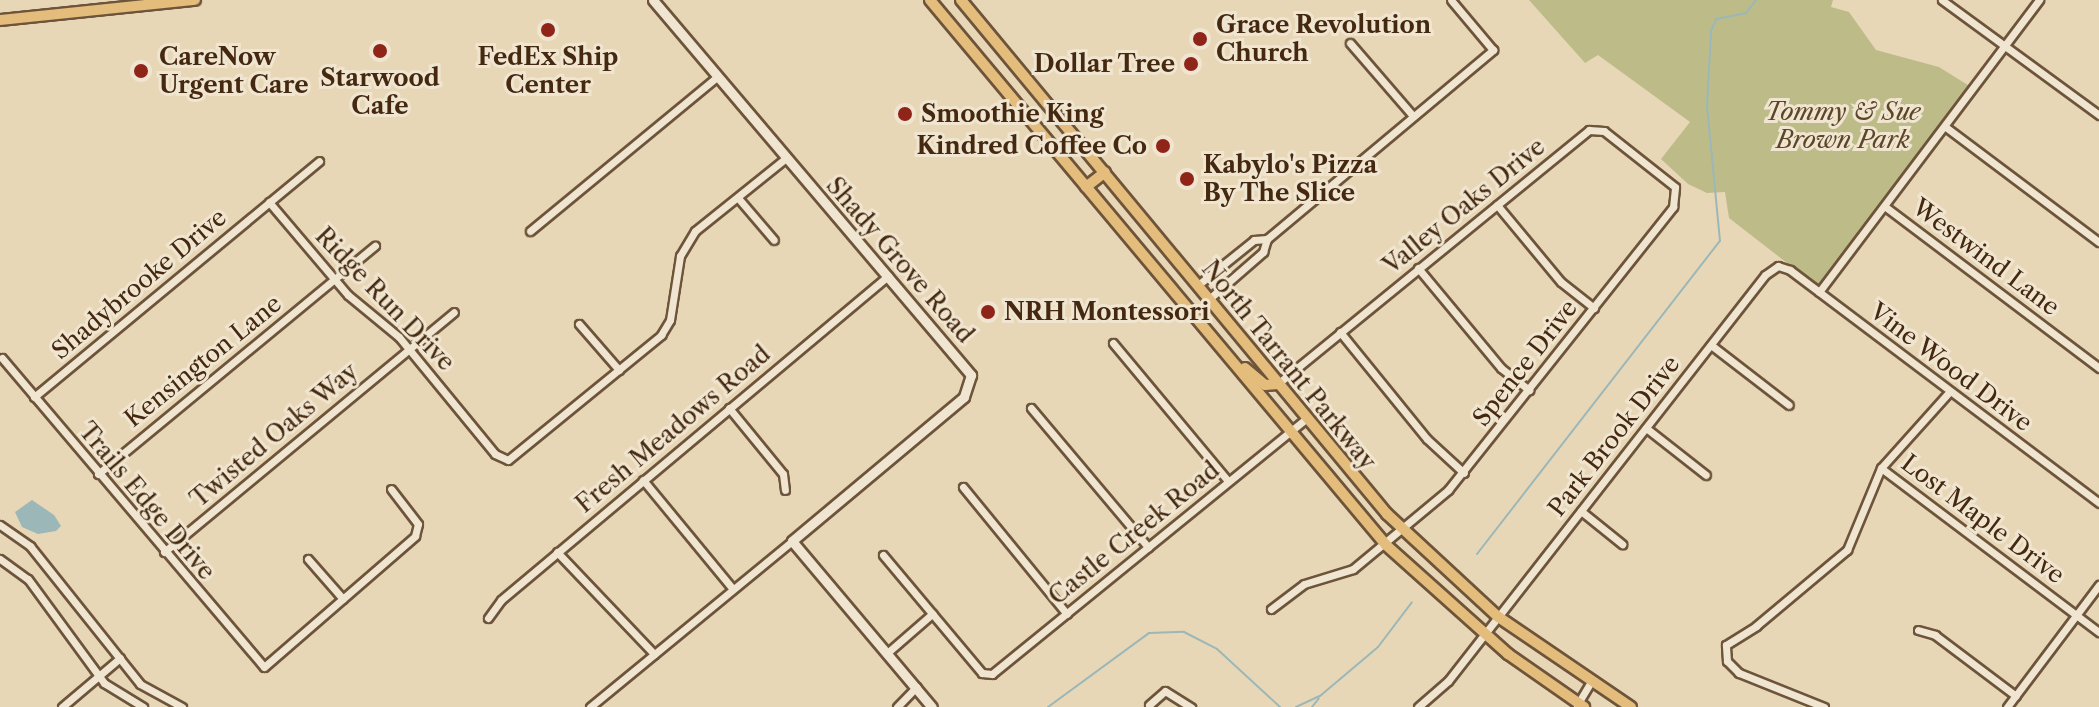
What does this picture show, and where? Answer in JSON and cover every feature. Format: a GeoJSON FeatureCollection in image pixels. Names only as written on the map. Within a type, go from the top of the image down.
{"type":"FeatureCollection","features":[{"type":"Feature","properties":{"kind":"main road"},"geometry":{"type":"LineString","coordinates":[[0,20],[195,0]]}},
{"type":"Feature","properties":{"kind":"main road","name":"North Tarrant Parkway"},"geometry":{"type":"LineString","coordinates":[[930,0],[1386,545],[1484,633],[1579,706]]}},
{"type":"Feature","properties":{"kind":"main road","name":"North Tarrant Parkway"},"geometry":{"type":"LineString","coordinates":[[961,0],[1306,419],[1403,531],[1497,616],[1590,683],[1631,707]]}},
{"type":"Feature","properties":{"kind":"main road"},"geometry":{"type":"LineString","coordinates":[[1086,187],[1105,172]]}},
{"type":"Feature","properties":{"kind":"main road"},"geometry":{"type":"LineString","coordinates":[[1212,337],[1257,381],[1278,384]]}},
{"type":"Feature","properties":{"kind":"street","name":"Shady Grove Road"},"geometry":{"type":"LineString","coordinates":[[653,0],[965,367],[970,390],[792,541]]}},
{"type":"Feature","properties":{"kind":"street"},"geometry":{"type":"LineString","coordinates":[[1209,299],[1263,252],[1267,239],[1493,50],[1451,0]]}},
{"type":"Feature","properties":{"kind":"street"},"geometry":{"type":"LineString","coordinates":[[1942,0],[2099,115]]}},
{"type":"Feature","properties":{"kind":"street"},"geometry":{"type":"LineString","coordinates":[[1819,292],[1887,208],[2039,0]]}},
{"type":"Feature","properties":{"kind":"street"},"geometry":{"type":"LineString","coordinates":[[1350,43],[1413,116]]}},
{"type":"Feature","properties":{"kind":"street"},"geometry":{"type":"LineString","coordinates":[[530,231],[717,77]]}},
{"type":"Feature","properties":{"kind":"street","name":"Valley Oaks Drive"},"geometry":{"type":"LineString","coordinates":[[1278,384],[1418,268],[1597,128],[1677,191]]}},
{"type":"Feature","properties":{"kind":"street"},"geometry":{"type":"LineString","coordinates":[[1947,128],[2099,242]]}},
{"type":"Feature","properties":{"kind":"street"},"geometry":{"type":"LineString","coordinates":[[579,324],[619,370],[649,347],[670,320],[677,268],[695,231],[786,158]]}},
{"type":"Feature","properties":{"kind":"street","name":"Shadybrooke Drive"},"geometry":{"type":"LineString","coordinates":[[34,397],[319,161]]}},
{"type":"Feature","properties":{"kind":"street","name":"Spence Drive"},"geometry":{"type":"LineString","coordinates":[[1271,609],[1304,584],[1353,569],[1403,531],[1464,473],[1673,207],[1677,191]]}},
{"type":"Feature","properties":{"kind":"street"},"geometry":{"type":"LineString","coordinates":[[738,198],[774,240]]}},
{"type":"Feature","properties":{"kind":"street","name":"Ridge Run Drive"},"geometry":{"type":"LineString","coordinates":[[269,202],[333,280],[410,349],[503,459],[516,457],[619,370]]}},
{"type":"Feature","properties":{"kind":"street"},"geometry":{"type":"LineString","coordinates":[[1497,205],[1561,282],[1594,308]]}},
{"type":"Feature","properties":{"kind":"street","name":"Westwind Lane"},"geometry":{"type":"LineString","coordinates":[[1887,208],[2099,368]]}},
{"type":"Feature","properties":{"kind":"street"},"geometry":{"type":"LineString","coordinates":[[1198,285],[1254,240],[1267,239]]}},
{"type":"Feature","properties":{"kind":"street","name":"Kensington Lane"},"geometry":{"type":"LineString","coordinates":[[98,474],[375,246]]}},
{"type":"Feature","properties":{"kind":"street"},"geometry":{"type":"LineString","coordinates":[[1236,255],[1246,267]]}},
{"type":"Feature","properties":{"kind":"street","name":"Vine Wood Drive"},"geometry":{"type":"LineString","coordinates":[[1778,266],[1819,292],[2099,503]]}},
{"type":"Feature","properties":{"kind":"street","name":"Park Brook Drive"},"geometry":{"type":"LineString","coordinates":[[1418,707],[1448,681],[1711,345],[1778,266]]}},
{"type":"Feature","properties":{"kind":"street"},"geometry":{"type":"LineString","coordinates":[[1418,268],[1501,368],[1529,390]]}},
{"type":"Feature","properties":{"kind":"street","name":"Fresh Meadows Road"},"geometry":{"type":"LineString","coordinates":[[488,618],[501,600],[557,552],[888,276]]}},
{"type":"Feature","properties":{"kind":"street","name":"Twisted Oaks Way"},"geometry":{"type":"LineString","coordinates":[[164,552],[454,312]]}},
{"type":"Feature","properties":{"kind":"street"},"geometry":{"type":"LineString","coordinates":[[1340,332],[1427,439],[1464,473]]}},
{"type":"Feature","properties":{"kind":"street"},"geometry":{"type":"LineString","coordinates":[[1113,343],[1228,481]]}},
{"type":"Feature","properties":{"kind":"street"},"geometry":{"type":"LineString","coordinates":[[1711,345],[1789,405]]}},
{"type":"Feature","properties":{"kind":"street","name":"Trails Edge Drive"},"geometry":{"type":"LineString","coordinates":[[2,358],[264,667],[343,599]]}},
{"type":"Feature","properties":{"kind":"street"},"geometry":{"type":"LineString","coordinates":[[1824,707],[1739,673],[1727,661],[1726,645],[1756,626],[1847,550],[1881,468],[1950,391]]}},
{"type":"Feature","properties":{"kind":"street"},"geometry":{"type":"LineString","coordinates":[[729,408],[783,474],[785,490]]}},
{"type":"Feature","properties":{"kind":"street"},"geometry":{"type":"LineString","coordinates":[[1031,408],[1148,547]]}},
{"type":"Feature","properties":{"kind":"street","name":"Castle Creek Road"},"geometry":{"type":"LineString","coordinates":[[932,614],[987,675],[1067,614],[1306,419]]}},
{"type":"Feature","properties":{"kind":"street"},"geometry":{"type":"LineString","coordinates":[[1646,428],[1706,475]]}},
{"type":"Feature","properties":{"kind":"street","name":"Lost Maple Drive"},"geometry":{"type":"LineString","coordinates":[[1881,468],[2099,632]]}},
{"type":"Feature","properties":{"kind":"street"},"geometry":{"type":"LineString","coordinates":[[643,480],[733,589]]}},
{"type":"Feature","properties":{"kind":"street"},"geometry":{"type":"LineString","coordinates":[[963,487],[1067,614]]}},
{"type":"Feature","properties":{"kind":"street"},"geometry":{"type":"LineString","coordinates":[[308,559],[343,599],[419,527],[391,489]]}},
{"type":"Feature","properties":{"kind":"street"},"geometry":{"type":"LineString","coordinates":[[1581,511],[1622,544]]}},
{"type":"Feature","properties":{"kind":"street"},"geometry":{"type":"LineString","coordinates":[[0,525],[30,546],[146,689],[182,707]]}},
{"type":"Feature","properties":{"kind":"street"},"geometry":{"type":"LineString","coordinates":[[590,707],[792,541],[932,707]]}},
{"type":"Feature","properties":{"kind":"street"},"geometry":{"type":"LineString","coordinates":[[557,552],[654,654]]}},
{"type":"Feature","properties":{"kind":"street"},"geometry":{"type":"LineString","coordinates":[[883,555],[932,614],[887,653]]}},
{"type":"Feature","properties":{"kind":"street"},"geometry":{"type":"LineString","coordinates":[[0,559],[23,574],[52,607],[98,676],[143,707]]}},
{"type":"Feature","properties":{"kind":"street"},"geometry":{"type":"LineString","coordinates":[[2007,707],[2099,585]]}},
{"type":"Feature","properties":{"kind":"street"},"geometry":{"type":"LineString","coordinates":[[1918,630],[1935,635],[2016,696]]}},
{"type":"Feature","properties":{"kind":"street"},"geometry":{"type":"LineString","coordinates":[[62,707],[120,658]]}},
{"type":"Feature","properties":{"kind":"street"},"geometry":{"type":"LineString","coordinates":[[1579,706],[1590,683]]}},
{"type":"Feature","properties":{"kind":"street"},"geometry":{"type":"LineString","coordinates":[[897,707],[916,687]]}},
{"type":"Feature","properties":{"kind":"street"},"geometry":{"type":"LineString","coordinates":[[1149,706],[1165,691],[1191,707]]}},
{"type":"Feature","properties":{"kind":"green space","name":"Tommy & Sue Brown Park"},"geometry":{"type":"Polygon","coordinates":[[[1529,0],[1833,0],[1831,7],[1849,12],[1876,50],[1939,67],[1971,87],[1818,287],[1729,218],[1725,192],[1707,193],[1688,184],[1661,159],[1690,122],[1598,55],[1585,63],[1529,0]]]}},
{"type":"Feature","properties":{"kind":"water"},"geometry":{"type":"Polygon","coordinates":[[[32,500],[54,515],[61,526],[56,531],[38,534],[22,527],[15,512],[32,500]]]}},
{"type":"Feature","properties":{"kind":"waterway"},"geometry":{"type":"LineString","coordinates":[[1477,554],[1720,241],[1707,106],[1711,31],[1716,19],[1746,13],[1756,0]]}},
{"type":"Feature","properties":{"kind":"waterway"},"geometry":{"type":"LineString","coordinates":[[1296,707],[1320,696],[1378,647],[1412,602]]}},
{"type":"Feature","properties":{"kind":"waterway"},"geometry":{"type":"LineString","coordinates":[[1048,707],[1149,633],[1184,632],[1217,649],[1280,707]]}},
{"type":"Feature","properties":{"kind":"waterway"},"geometry":{"type":"LineString","coordinates":[[1312,707],[1319,698]]}},
{"type":"Feature","properties":{"kind":"place","name":"FedEx Ship Center"},"geometry":{"type":"Point","coordinates":[548,30]}},
{"type":"Feature","properties":{"kind":"place","name":"Grace Revolution Church"},"geometry":{"type":"Point","coordinates":[1200,39]}},
{"type":"Feature","properties":{"kind":"place","name":"Starwood Cafe"},"geometry":{"type":"Point","coordinates":[380,51]}},
{"type":"Feature","properties":{"kind":"place","name":"Dollar Tree"},"geometry":{"type":"Point","coordinates":[1191,64]}},
{"type":"Feature","properties":{"kind":"place","name":"CareNow Urgent Care"},"geometry":{"type":"Point","coordinates":[141,71]}},
{"type":"Feature","properties":{"kind":"place","name":"Smoothie King"},"geometry":{"type":"Point","coordinates":[905,114]}},
{"type":"Feature","properties":{"kind":"place","name":"Kindred Coffee Co"},"geometry":{"type":"Point","coordinates":[1163,146]}},
{"type":"Feature","properties":{"kind":"place","name":"Kabylo's Pizza By The Slice"},"geometry":{"type":"Point","coordinates":[1187,179]}},
{"type":"Feature","properties":{"kind":"place","name":"NRH Montessori"},"geometry":{"type":"Point","coordinates":[988,312]}}]}
